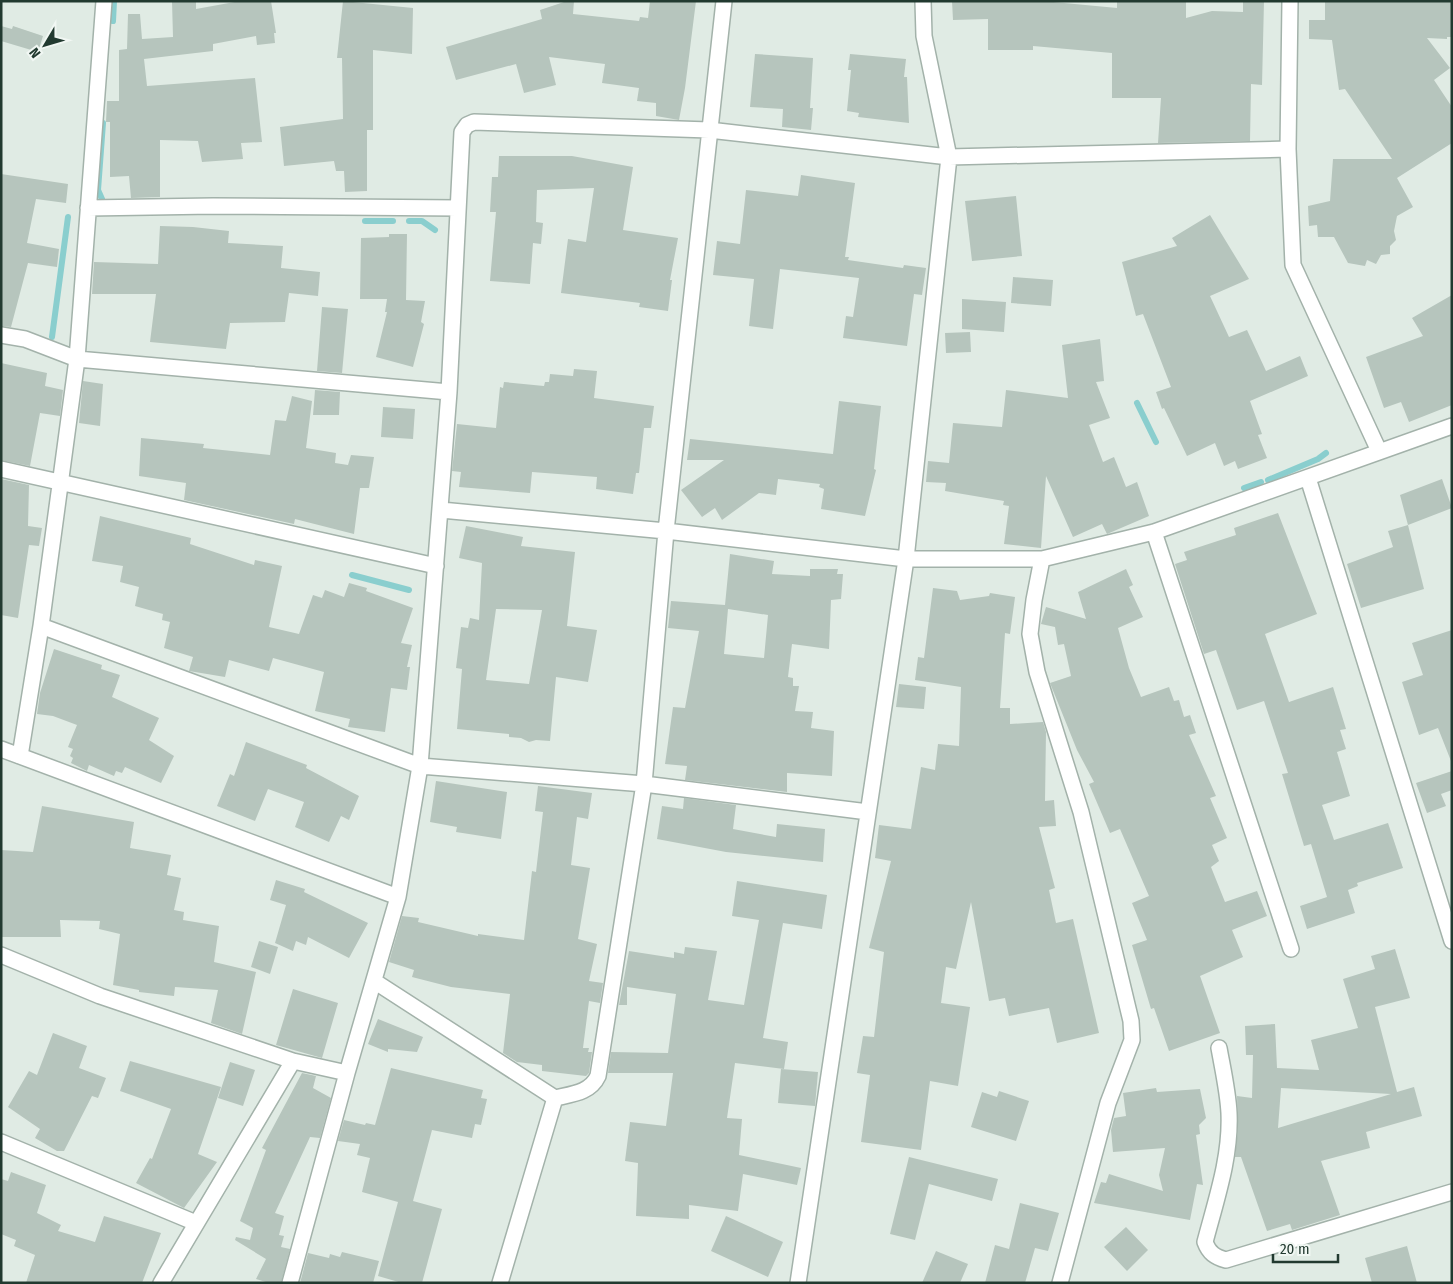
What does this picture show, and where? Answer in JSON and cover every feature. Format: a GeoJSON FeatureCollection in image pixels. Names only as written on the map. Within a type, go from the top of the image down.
{"type":"FeatureCollection","features":[{"type":"Feature","properties":{"kind":"street"},"geometry":{"type":"LineString","coordinates":[[20,756],[41,626],[77,359],[104,1]]}},
{"type":"Feature","properties":{"kind":"street"},"geometry":{"type":"LineString","coordinates":[[374,981],[555,1098],[586,1090],[594,1084],[598,1076],[644,784],[666,531],[724,1]]}},
{"type":"Feature","properties":{"kind":"street"},"geometry":{"type":"LineString","coordinates":[[798,1283],[906,559],[948,157],[924,36],[923,1]]}},
{"type":"Feature","properties":{"kind":"street"},"geometry":{"type":"LineString","coordinates":[[1290,1],[1288,150],[1293,265],[1295,274],[1379,451]]}},
{"type":"Feature","properties":{"kind":"street"},"geometry":{"type":"LineString","coordinates":[[290,1283],[347,1073],[398,897],[420,766],[449,392],[462,132],[467,126],[474,122],[709,130],[948,157],[1288,150]]}},
{"type":"Feature","properties":{"kind":"street"},"geometry":{"type":"LineString","coordinates":[[88,208],[214,206],[458,208]]}},
{"type":"Feature","properties":{"kind":"street"},"geometry":{"type":"LineString","coordinates":[[1,335],[25,339],[77,359],[449,392]]}},
{"type":"Feature","properties":{"kind":"street"},"geometry":{"type":"LineString","coordinates":[[441,510],[666,531],[906,559],[1042,559],[1154,532],[1452,426]]}},
{"type":"Feature","properties":{"kind":"street"},"geometry":{"type":"LineString","coordinates":[[1,469],[436,566]]}},
{"type":"Feature","properties":{"kind":"street"},"geometry":{"type":"LineString","coordinates":[[1308,478],[1452,941]]}},
{"type":"Feature","properties":{"kind":"street"},"geometry":{"type":"LineString","coordinates":[[1154,532],[1291,949]]}},
{"type":"Feature","properties":{"kind":"street"},"geometry":{"type":"LineString","coordinates":[[1042,559],[1030,634],[1037,672],[1081,812],[1131,1021],[1132,1040],[1108,1103],[1060,1283]]}},
{"type":"Feature","properties":{"kind":"street"},"geometry":{"type":"LineString","coordinates":[[41,626],[420,766],[644,784],[868,812]]}},
{"type":"Feature","properties":{"kind":"street"},"geometry":{"type":"LineString","coordinates":[[1,749],[398,897]]}},
{"type":"Feature","properties":{"kind":"street"},"geometry":{"type":"LineString","coordinates":[[1,955],[100,996],[293,1061],[347,1073]]}},
{"type":"Feature","properties":{"kind":"street"},"geometry":{"type":"LineString","coordinates":[[1219,1048],[1229,1112],[1228,1140],[1224,1168],[1205,1242],[1208,1250],[1216,1257],[1226,1260],[1452,1192]]}},
{"type":"Feature","properties":{"kind":"street"},"geometry":{"type":"LineString","coordinates":[[163,1282],[293,1061]]}},
{"type":"Feature","properties":{"kind":"street"},"geometry":{"type":"LineString","coordinates":[[500,1283],[555,1098]]}},
{"type":"Feature","properties":{"kind":"street"},"geometry":{"type":"LineString","coordinates":[[1,1142],[196,1223]]}},
{"type":"Feature","properties":{"kind":"building"},"geometry":{"type":"Polygon","coordinates":[[[172,1],[196,1],[196,9],[240,1],[271,1],[276,33],[274,33],[275,43],[257,45],[256,36],[213,44],[213,51],[144,59],[147,86],[255,78],[262,142],[241,143],[243,159],[202,162],[198,141],[160,140],[160,197],[131,198],[129,176],[110,177],[110,122],[106,122],[107,101],[119,101],[119,50],[127,49],[128,14],[140,14],[142,39],[173,37],[172,1]]]}},
{"type":"Feature","properties":{"kind":"building"},"geometry":{"type":"Polygon","coordinates":[[[343,1],[413,8],[412,54],[373,50],[373,130],[367,130],[367,191],[345,192],[344,171],[336,171],[334,161],[284,166],[280,127],[343,119],[342,58],[337,58],[343,1]]]}},
{"type":"Feature","properties":{"kind":"building"},"geometry":{"type":"Polygon","coordinates":[[[567,1],[574,1],[573,14],[639,21],[640,17],[648,18],[650,1],[696,1],[679,120],[656,116],[656,103],[637,101],[639,88],[602,83],[605,64],[549,57],[556,85],[524,93],[516,64],[456,80],[446,47],[542,19],[540,10],[567,1]]]}},
{"type":"Feature","properties":{"kind":"building"},"geometry":{"type":"Polygon","coordinates":[[[952,1],[1043,1],[1117,8],[1117,1],[1186,1],[1186,18],[1212,11],[1243,12],[1243,1],[1264,1],[1262,85],[1251,84],[1250,141],[1158,143],[1161,98],[1112,98],[1112,53],[1033,46],[1033,50],[988,50],[988,19],[953,20],[952,1]]]}},
{"type":"Feature","properties":{"kind":"building"},"geometry":{"type":"Polygon","coordinates":[[[1325,1],[1452,1],[1452,37],[1447,37],[1447,39],[1427,38],[1450,68],[1434,80],[1452,107],[1452,143],[1397,178],[1413,207],[1397,216],[1394,231],[1396,240],[1390,246],[1390,254],[1381,255],[1376,264],[1367,260],[1365,266],[1348,263],[1334,237],[1318,237],[1317,225],[1309,226],[1308,206],[1330,201],[1333,159],[1392,159],[1345,89],[1339,90],[1332,40],[1309,39],[1309,20],[1325,20],[1325,1]]]}},
{"type":"Feature","properties":{"kind":"building"},"geometry":{"type":"Polygon","coordinates":[[[1,26],[12,29],[13,26],[43,36],[38,52],[1,41],[1,26]]]}},
{"type":"Feature","properties":{"kind":"building"},"geometry":{"type":"Polygon","coordinates":[[[755,54],[813,58],[810,108],[813,108],[811,130],[782,127],[783,109],[750,107],[755,54]]]}},
{"type":"Feature","properties":{"kind":"building"},"geometry":{"type":"Polygon","coordinates":[[[850,54],[906,59],[904,77],[907,77],[909,123],[858,117],[859,113],[847,111],[851,70],[848,70],[850,54]]]}},
{"type":"Feature","properties":{"kind":"building"},"geometry":{"type":"Polygon","coordinates":[[[499,156],[572,156],[633,167],[623,230],[678,238],[670,280],[672,280],[668,311],[639,307],[640,303],[561,293],[568,239],[586,242],[594,188],[537,190],[536,222],[543,223],[541,244],[533,243],[530,284],[490,281],[496,212],[490,212],[492,177],[498,177],[499,156]]]}},
{"type":"Feature","properties":{"kind":"building"},"geometry":{"type":"Polygon","coordinates":[[[1,174],[68,184],[66,203],[36,199],[27,243],[59,249],[57,267],[28,263],[11,327],[1,326],[1,174]]]}},
{"type":"Feature","properties":{"kind":"building"},"geometry":{"type":"Polygon","coordinates":[[[801,175],[855,183],[845,257],[849,257],[848,260],[903,268],[904,265],[926,268],[922,295],[914,294],[907,346],[843,338],[846,316],[853,317],[859,278],[780,269],[773,329],[749,326],[754,279],[713,275],[717,241],[740,244],[746,190],[798,196],[801,175]]]}},
{"type":"Feature","properties":{"kind":"building"},"geometry":{"type":"Polygon","coordinates":[[[1016,196],[1022,256],[972,261],[965,201],[1016,196]]]}},
{"type":"Feature","properties":{"kind":"building"},"geometry":{"type":"Polygon","coordinates":[[[1210,215],[1249,279],[1210,296],[1229,337],[1247,330],[1266,371],[1300,356],[1308,376],[1250,401],[1262,434],[1258,435],[1267,458],[1238,469],[1235,461],[1224,466],[1215,443],[1187,456],[1164,408],[1162,409],[1156,392],[1171,387],[1143,314],[1136,316],[1122,262],[1177,246],[1172,238],[1210,215]]]}},
{"type":"Feature","properties":{"kind":"building"},"geometry":{"type":"Polygon","coordinates":[[[160,226],[229,231],[228,243],[283,246],[281,268],[320,272],[318,296],[289,293],[285,322],[230,323],[226,349],[150,342],[156,294],[92,294],[94,262],[158,264],[160,226]]]}},
{"type":"Feature","properties":{"kind":"building"},"geometry":{"type":"Polygon","coordinates":[[[389,234],[407,234],[406,300],[425,301],[421,322],[424,324],[413,367],[376,357],[387,312],[385,312],[387,299],[360,299],[361,238],[389,237],[389,234]]]}},
{"type":"Feature","properties":{"kind":"building"},"geometry":{"type":"Polygon","coordinates":[[[1013,277],[1053,280],[1051,306],[1011,303],[1013,277]]]}},
{"type":"Feature","properties":{"kind":"building"},"geometry":{"type":"Polygon","coordinates":[[[1452,295],[1452,405],[1409,422],[1401,402],[1384,408],[1366,357],[1423,336],[1412,318],[1452,295]]]}},
{"type":"Feature","properties":{"kind":"building"},"geometry":{"type":"Polygon","coordinates":[[[962,299],[1006,302],[1004,332],[962,329],[962,299]]]}},
{"type":"Feature","properties":{"kind":"building"},"geometry":{"type":"Polygon","coordinates":[[[322,307],[348,309],[342,373],[317,371],[322,307]]]}},
{"type":"Feature","properties":{"kind":"building"},"geometry":{"type":"Polygon","coordinates":[[[970,332],[971,352],[946,353],[945,333],[970,332]]]}},
{"type":"Feature","properties":{"kind":"building"},"geometry":{"type":"Polygon","coordinates":[[[1100,339],[1104,381],[1096,382],[1110,418],[1089,425],[1103,462],[1114,457],[1126,487],[1137,482],[1149,516],[1107,534],[1102,524],[1073,537],[1046,476],[1041,548],[1004,544],[1009,506],[1003,505],[1004,501],[945,491],[946,483],[926,482],[928,461],[949,463],[953,423],[1002,427],[1006,390],[1068,398],[1062,345],[1100,339]]]}},
{"type":"Feature","properties":{"kind":"building"},"geometry":{"type":"Polygon","coordinates":[[[1,363],[47,373],[45,386],[63,390],[60,416],[40,413],[30,466],[1,460],[1,363]]]}},
{"type":"Feature","properties":{"kind":"building"},"geometry":{"type":"Polygon","coordinates":[[[574,369],[597,371],[594,398],[654,406],[651,428],[644,428],[639,473],[636,473],[633,494],[596,489],[597,477],[532,472],[530,493],[459,487],[461,472],[452,471],[457,424],[496,428],[500,387],[503,388],[504,382],[544,386],[545,382],[549,382],[550,374],[573,376],[574,369]]]}},
{"type":"Feature","properties":{"kind":"building"},"geometry":{"type":"Polygon","coordinates":[[[83,381],[103,384],[100,426],[79,423],[83,381]]]}},
{"type":"Feature","properties":{"kind":"building"},"geometry":{"type":"Polygon","coordinates":[[[315,390],[340,392],[339,415],[313,415],[315,390]]]}},
{"type":"Feature","properties":{"kind":"building"},"geometry":{"type":"Polygon","coordinates":[[[292,396],[312,401],[306,448],[336,453],[335,463],[348,465],[351,455],[374,457],[369,488],[360,488],[354,534],[295,519],[294,524],[184,500],[186,483],[139,476],[141,438],[204,444],[203,448],[270,455],[275,420],[286,421],[292,396]]]}},
{"type":"Feature","properties":{"kind":"building"},"geometry":{"type":"Polygon","coordinates":[[[839,401],[881,406],[874,469],[876,470],[865,516],[821,509],[824,489],[819,487],[820,484],[778,479],[776,495],[759,493],[722,520],[715,508],[702,517],[681,490],[724,460],[687,460],[690,439],[833,454],[839,401]]]}},
{"type":"Feature","properties":{"kind":"building"},"geometry":{"type":"Polygon","coordinates":[[[383,407],[415,409],[413,439],[381,437],[383,407]]]}},
{"type":"Feature","properties":{"kind":"building"},"geometry":{"type":"Polygon","coordinates":[[[1,479],[29,485],[28,526],[42,528],[39,546],[29,545],[18,618],[1,615],[1,479]]]}},
{"type":"Feature","properties":{"kind":"building"},"geometry":{"type":"Polygon","coordinates":[[[1442,479],[1452,508],[1408,525],[1400,495],[1442,479]]]}},
{"type":"Feature","properties":{"kind":"building"},"geometry":{"type":"Polygon","coordinates":[[[1278,513],[1317,614],[1265,634],[1289,702],[1333,687],[1346,729],[1340,730],[1346,749],[1337,752],[1350,796],[1322,805],[1334,840],[1388,823],[1403,868],[1357,883],[1358,886],[1348,890],[1355,913],[1307,929],[1300,906],[1327,897],[1311,844],[1304,846],[1282,774],[1288,773],[1264,701],[1237,710],[1216,650],[1204,654],[1175,564],[1187,560],[1184,552],[1236,535],[1234,528],[1278,513]]]}},
{"type":"Feature","properties":{"kind":"building"},"geometry":{"type":"Polygon","coordinates":[[[100,516],[191,538],[190,544],[254,565],[255,560],[282,566],[269,627],[299,634],[313,595],[322,598],[325,590],[344,597],[349,583],[367,588],[366,591],[413,608],[401,643],[412,645],[407,667],[410,667],[407,690],[391,688],[385,732],[348,727],[350,719],[315,711],[324,672],[273,658],[269,671],[229,660],[225,677],[189,671],[193,657],[164,648],[170,622],[162,620],[163,614],[135,606],[139,587],[120,582],[123,566],[92,561],[100,516]]]}},
{"type":"Feature","properties":{"kind":"building"},"geometry":{"type":"Polygon","coordinates":[[[1408,525],[1424,589],[1361,608],[1347,564],[1393,547],[1388,531],[1408,525]]]}},
{"type":"Feature","properties":{"kind":"building"},"geometry":{"type":"Polygon","coordinates":[[[466,526],[523,537],[521,546],[575,552],[567,626],[597,630],[588,682],[556,677],[550,741],[536,740],[529,742],[521,738],[509,737],[509,734],[457,729],[462,669],[456,668],[461,627],[468,628],[470,618],[479,620],[482,563],[459,558],[466,526]],[[496,609],[486,680],[529,684],[542,610],[496,609]]]}},
{"type":"Feature","properties":{"kind":"building"},"geometry":{"type":"Polygon","coordinates":[[[730,554],[774,561],[772,574],[810,576],[810,569],[838,569],[837,574],[843,574],[841,599],[831,600],[829,649],[792,644],[788,677],[793,678],[793,686],[799,686],[795,711],[813,712],[811,728],[834,731],[832,776],[787,773],[787,792],[685,780],[687,766],[665,764],[673,707],[685,708],[699,631],[668,628],[671,601],[725,605],[730,554]],[[728,609],[724,654],[764,658],[768,615],[728,609]]]}},
{"type":"Feature","properties":{"kind":"building"},"geometry":{"type":"Polygon","coordinates":[[[1126,569],[1133,585],[1129,587],[1143,617],[1118,628],[1129,668],[1141,697],[1169,687],[1174,701],[1179,700],[1184,717],[1190,715],[1196,733],[1189,735],[1216,796],[1210,798],[1227,838],[1212,845],[1219,861],[1211,867],[1225,902],[1257,891],[1267,916],[1232,930],[1243,957],[1200,976],[1220,1033],[1169,1051],[1154,1008],[1151,1009],[1132,945],[1147,940],[1132,903],[1149,896],[1120,829],[1110,833],[1089,784],[1094,782],[1077,750],[1050,683],[1071,676],[1064,644],[1058,645],[1055,627],[1041,624],[1046,607],[1086,619],[1078,592],[1126,569]]]}},
{"type":"Feature","properties":{"kind":"building"},"geometry":{"type":"Polygon","coordinates":[[[933,588],[957,591],[960,600],[989,596],[990,593],[1015,597],[1010,634],[1005,633],[1000,708],[1010,708],[1010,724],[1043,722],[1046,732],[1045,801],[1054,800],[1056,826],[1039,827],[1055,888],[1049,890],[1056,923],[1073,919],[1099,1033],[1057,1043],[1049,1008],[1009,1016],[1005,998],[989,1001],[971,902],[956,969],[946,967],[941,1003],[970,1007],[958,1086],[930,1081],[921,1150],[861,1142],[870,1075],[857,1073],[863,1036],[874,1037],[884,952],[869,948],[891,861],[875,858],[879,825],[911,829],[921,767],[935,770],[938,744],[959,746],[961,687],[915,680],[918,657],[924,658],[933,588]]]}},
{"type":"Feature","properties":{"kind":"building"},"geometry":{"type":"Polygon","coordinates":[[[1452,630],[1451,761],[1438,728],[1419,735],[1402,682],[1423,675],[1412,643],[1452,630]]]}},
{"type":"Feature","properties":{"kind":"building"},"geometry":{"type":"Polygon","coordinates":[[[54,649],[102,665],[101,669],[120,675],[112,697],[159,718],[149,740],[174,756],[161,783],[125,767],[122,773],[116,771],[114,776],[89,765],[87,771],[71,763],[73,758],[70,756],[73,749],[68,747],[77,725],[53,716],[37,714],[40,693],[54,649]]]}},
{"type":"Feature","properties":{"kind":"building"},"geometry":{"type":"Polygon","coordinates":[[[899,684],[926,687],[924,709],[896,707],[899,684]]]}},
{"type":"Feature","properties":{"kind":"building"},"geometry":{"type":"Polygon","coordinates":[[[246,742],[307,765],[306,768],[359,796],[349,820],[341,816],[329,842],[295,827],[304,802],[268,789],[255,821],[217,806],[230,774],[234,776],[246,742]]]}},
{"type":"Feature","properties":{"kind":"building"},"geometry":{"type":"Polygon","coordinates":[[[1452,771],[1452,790],[1441,794],[1446,806],[1427,813],[1416,783],[1452,771]]]}},
{"type":"Feature","properties":{"kind":"building"},"geometry":{"type":"Polygon","coordinates":[[[436,781],[507,792],[501,839],[456,832],[457,827],[430,822],[436,781]]]}},
{"type":"Feature","properties":{"kind":"building"},"geometry":{"type":"Polygon","coordinates":[[[538,786],[592,793],[588,819],[577,817],[571,865],[590,868],[578,939],[597,944],[589,981],[603,983],[600,1003],[589,1001],[583,1048],[589,1048],[588,1052],[592,1052],[589,1073],[586,1076],[542,1071],[542,1065],[517,1062],[503,1053],[510,994],[451,987],[412,977],[414,970],[389,962],[402,916],[419,918],[418,922],[478,936],[478,934],[524,940],[532,871],[536,872],[543,812],[535,811],[538,786]]]}},
{"type":"Feature","properties":{"kind":"building"},"geometry":{"type":"Polygon","coordinates":[[[684,798],[736,805],[733,829],[776,837],[777,824],[825,829],[823,862],[726,852],[657,839],[662,806],[683,809],[684,798]]]}},
{"type":"Feature","properties":{"kind":"building"},"geometry":{"type":"Polygon","coordinates":[[[42,806],[134,822],[130,848],[171,855],[167,875],[181,878],[174,910],[184,912],[183,920],[219,926],[214,962],[256,972],[242,1034],[211,1023],[218,990],[175,987],[174,996],[139,992],[139,990],[113,985],[120,934],[99,929],[100,921],[60,920],[61,937],[1,937],[1,850],[33,852],[42,806]]]}},
{"type":"Feature","properties":{"kind":"building"},"geometry":{"type":"Polygon","coordinates":[[[276,880],[305,889],[304,892],[368,923],[349,958],[308,937],[306,945],[296,941],[293,951],[275,943],[286,905],[270,900],[276,880]]]}},
{"type":"Feature","properties":{"kind":"building"},"geometry":{"type":"Polygon","coordinates":[[[737,881],[827,895],[822,929],[783,923],[763,1038],[788,1042],[784,1069],[735,1063],[727,1118],[742,1119],[739,1155],[801,1168],[797,1185],[743,1174],[738,1211],[689,1205],[689,1219],[636,1216],[638,1163],[625,1161],[630,1122],[666,1126],[673,1073],[608,1073],[611,1052],[668,1053],[676,994],[627,987],[627,1005],[619,1005],[629,951],[674,958],[674,952],[684,954],[685,947],[717,951],[708,1000],[744,1005],[759,920],[732,916],[737,881]]]}},
{"type":"Feature","properties":{"kind":"building"},"geometry":{"type":"Polygon","coordinates":[[[259,941],[278,947],[270,974],[251,967],[259,941]]]}},
{"type":"Feature","properties":{"kind":"building"},"geometry":{"type":"Polygon","coordinates":[[[1395,949],[1410,998],[1375,1007],[1397,1092],[1414,1087],[1422,1116],[1366,1132],[1370,1148],[1321,1161],[1340,1215],[1292,1230],[1290,1224],[1267,1231],[1241,1157],[1235,1157],[1238,1129],[1237,1096],[1252,1098],[1253,1055],[1246,1055],[1245,1026],[1275,1024],[1277,1068],[1319,1070],[1311,1040],[1358,1028],[1343,979],[1375,969],[1371,956],[1395,949]],[[1281,1088],[1278,1128],[1391,1094],[1281,1088]]]}},
{"type":"Feature","properties":{"kind":"building"},"geometry":{"type":"Polygon","coordinates":[[[293,989],[338,1003],[322,1058],[276,1045],[293,989]]]}},
{"type":"Feature","properties":{"kind":"building"},"geometry":{"type":"Polygon","coordinates":[[[378,1019],[423,1037],[417,1052],[388,1049],[388,1052],[368,1044],[378,1019]]]}},
{"type":"Feature","properties":{"kind":"building"},"geometry":{"type":"Polygon","coordinates":[[[53,1033],[87,1046],[79,1068],[106,1078],[98,1098],[92,1096],[64,1151],[57,1151],[35,1138],[40,1129],[8,1107],[29,1071],[37,1075],[53,1033]]]}},
{"type":"Feature","properties":{"kind":"building"},"geometry":{"type":"Polygon","coordinates":[[[130,1061],[221,1087],[198,1154],[217,1162],[184,1208],[136,1183],[150,1158],[152,1159],[171,1109],[120,1091],[130,1061]]]}},
{"type":"Feature","properties":{"kind":"building"},"geometry":{"type":"Polygon","coordinates":[[[230,1062],[255,1070],[243,1106],[218,1098],[230,1062]]]}},
{"type":"Feature","properties":{"kind":"building"},"geometry":{"type":"Polygon","coordinates":[[[391,1068],[483,1090],[481,1098],[487,1099],[481,1125],[475,1124],[472,1138],[432,1130],[413,1201],[442,1209],[422,1283],[402,1283],[378,1276],[398,1202],[362,1192],[370,1158],[357,1155],[360,1144],[338,1141],[344,1120],[365,1125],[366,1123],[375,1125],[391,1068]]]}},
{"type":"Feature","properties":{"kind":"building"},"geometry":{"type":"Polygon","coordinates":[[[781,1069],[818,1072],[815,1106],[778,1103],[781,1069]]]}},
{"type":"Feature","properties":{"kind":"building"},"geometry":{"type":"Polygon","coordinates":[[[302,1073],[316,1076],[313,1088],[331,1098],[320,1138],[310,1137],[275,1213],[284,1216],[279,1235],[284,1236],[281,1247],[290,1249],[281,1283],[269,1283],[256,1279],[266,1259],[235,1240],[236,1237],[250,1240],[253,1228],[240,1221],[266,1150],[262,1148],[302,1073]]]}},
{"type":"Feature","properties":{"kind":"building"},"geometry":{"type":"Polygon","coordinates":[[[1156,1088],[1157,1092],[1200,1089],[1206,1118],[1199,1125],[1200,1134],[1196,1135],[1203,1185],[1197,1184],[1190,1220],[1094,1203],[1101,1182],[1106,1183],[1109,1174],[1163,1191],[1159,1175],[1165,1148],[1113,1152],[1111,1130],[1114,1118],[1126,1116],[1123,1093],[1156,1088]]]}},
{"type":"Feature","properties":{"kind":"building"},"geometry":{"type":"Polygon","coordinates":[[[999,1091],[1029,1101],[1016,1141],[971,1127],[982,1092],[997,1097],[999,1091]]]}},
{"type":"Feature","properties":{"kind":"building"},"geometry":{"type":"Polygon","coordinates":[[[909,1157],[998,1179],[992,1201],[929,1184],[915,1240],[890,1234],[909,1157]]]}},
{"type":"Feature","properties":{"kind":"building"},"geometry":{"type":"Polygon","coordinates":[[[11,1172],[46,1185],[37,1213],[61,1225],[58,1231],[95,1242],[104,1216],[161,1233],[142,1283],[26,1283],[35,1255],[14,1246],[16,1240],[1,1234],[1,1179],[8,1181],[11,1172]]]}},
{"type":"Feature","properties":{"kind":"building"},"geometry":{"type":"Polygon","coordinates":[[[1020,1203],[1059,1213],[1048,1251],[1035,1248],[1025,1283],[985,1283],[995,1245],[1009,1249],[1020,1203]]]}},
{"type":"Feature","properties":{"kind":"building"},"geometry":{"type":"Polygon","coordinates":[[[726,1216],[783,1242],[768,1277],[711,1251],[726,1216]]]}},
{"type":"Feature","properties":{"kind":"building"},"geometry":{"type":"Polygon","coordinates":[[[1126,1227],[1148,1250],[1127,1271],[1104,1247],[1126,1227]]]}},
{"type":"Feature","properties":{"kind":"building"},"geometry":{"type":"Polygon","coordinates":[[[1407,1246],[1417,1283],[1372,1283],[1365,1258],[1407,1246]]]}},
{"type":"Feature","properties":{"kind":"building"},"geometry":{"type":"Polygon","coordinates":[[[936,1251],[968,1264],[960,1283],[922,1283],[936,1251]]]}},
{"type":"Feature","properties":{"kind":"building"},"geometry":{"type":"Polygon","coordinates":[[[342,1252],[379,1261],[373,1283],[300,1283],[308,1253],[329,1258],[330,1254],[340,1257],[342,1252]]]}},
{"type":"Feature","properties":{"kind":"waterway"},"geometry":{"type":"LineString","coordinates":[[113,21],[114,1]]}},
{"type":"Feature","properties":{"kind":"waterway"},"geometry":{"type":"LineString","coordinates":[[102,199],[98,190],[103,123]]}},
{"type":"Feature","properties":{"kind":"waterway"},"geometry":{"type":"LineString","coordinates":[[52,337],[68,217]]}},
{"type":"Feature","properties":{"kind":"waterway"},"geometry":{"type":"LineString","coordinates":[[365,221],[393,221]]}},
{"type":"Feature","properties":{"kind":"waterway"},"geometry":{"type":"LineString","coordinates":[[409,221],[422,221],[435,230]]}},
{"type":"Feature","properties":{"kind":"waterway"},"geometry":{"type":"LineString","coordinates":[[1137,403],[1156,442]]}},
{"type":"Feature","properties":{"kind":"waterway"},"geometry":{"type":"LineString","coordinates":[[1268,480],[1318,459],[1326,453]]}},
{"type":"Feature","properties":{"kind":"waterway"},"geometry":{"type":"LineString","coordinates":[[1244,488],[1261,482]]}},
{"type":"Feature","properties":{"kind":"waterway"},"geometry":{"type":"LineString","coordinates":[[352,575],[409,590]]}}]}
